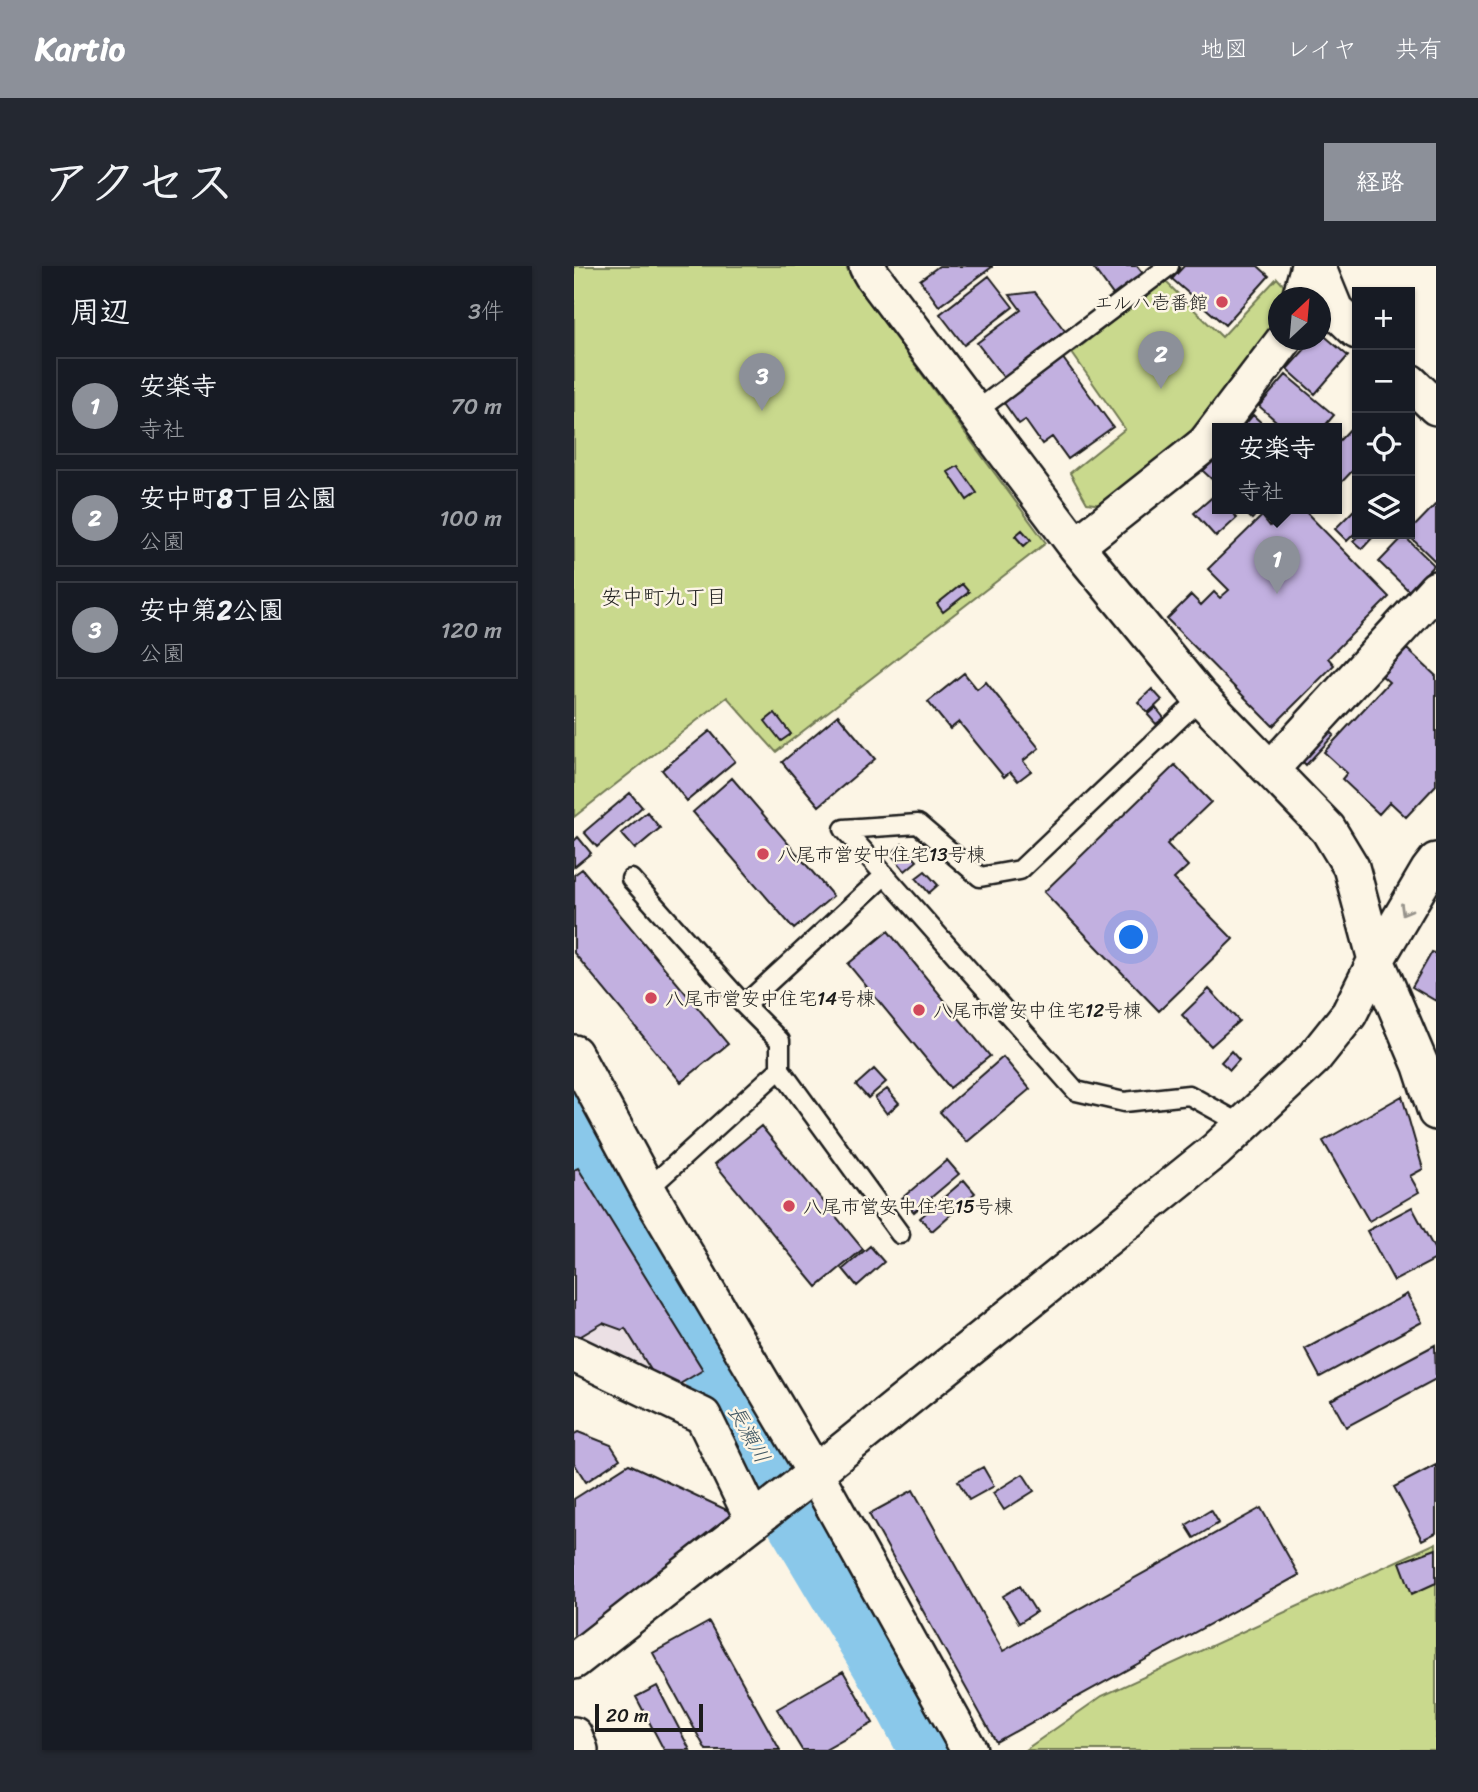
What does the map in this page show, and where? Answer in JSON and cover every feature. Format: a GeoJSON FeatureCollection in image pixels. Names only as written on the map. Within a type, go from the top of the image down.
{"type":"FeatureCollection","features":[{"type":"Feature","properties":{"kind":"street"},"geometry":{"type":"LineString","coordinates":[[867,266],[1076,546],[1201,698],[1328,829],[1351,867],[1376,960],[1421,1066],[1436,1112]]}},
{"type":"Feature","properties":{"kind":"street"},"geometry":{"type":"LineString","coordinates":[[1303,287],[1309,266]]}},
{"type":"Feature","properties":{"kind":"street"},"geometry":{"type":"LineString","coordinates":[[1317,266],[1335,310],[1352,326]]}},
{"type":"Feature","properties":{"kind":"street"},"geometry":{"type":"LineString","coordinates":[[1221,423],[1276,350]]}},
{"type":"Feature","properties":{"kind":"street"},"geometry":{"type":"LineString","coordinates":[[1415,387],[1436,407]]}},
{"type":"Feature","properties":{"kind":"street"},"geometry":{"type":"LineString","coordinates":[[1076,546],[1205,444],[1212,435]]}},
{"type":"Feature","properties":{"kind":"street"},"geometry":{"type":"LineString","coordinates":[[1271,769],[1436,590]]}},
{"type":"Feature","properties":{"kind":"street"},"geometry":{"type":"LineString","coordinates":[[574,1661],[810,1477],[1216,1150],[1243,1125],[1313,1059],[1349,1014],[1376,960],[1436,862]]}},
{"type":"Feature","properties":{"kind":"street"},"geometry":{"type":"LineString","coordinates":[[574,1053],[810,1477],[969,1750]]}},
{"type":"Feature","properties":{"kind":"street"},"geometry":{"type":"LineString","coordinates":[[574,1354],[703,1416],[764,1513]]}},
{"type":"Feature","properties":{"kind":"street"},"geometry":{"type":"LineString","coordinates":[[574,1735],[580,1750]]}},
{"type":"Feature","properties":{"kind":"lane"},"geometry":{"type":"LineString","coordinates":[[975,412],[1169,266]]}},
{"type":"Feature","properties":{"kind":"lane"},"geometry":{"type":"LineString","coordinates":[[1201,698],[1020,870],[980,877],[918,824],[844,829],[1076,1091],[1124,1102],[1189,1096],[1243,1125]]}},
{"type":"Feature","properties":{"kind":"lane"},"geometry":{"type":"LineString","coordinates":[[744,1005],[885,875]]}},
{"type":"Feature","properties":{"kind":"lane"},"geometry":{"type":"LineString","coordinates":[[631,879],[744,1005],[780,1041],[780,1069],[900,1234]]}},
{"type":"Feature","properties":{"kind":"lane"},"geometry":{"type":"LineString","coordinates":[[660,1178],[780,1069]]}},
{"type":"Feature","properties":{"kind":"shaded area"},"geometry":{"type":"Polygon","coordinates":[[[578,1159],[719,1403],[708,1414],[574,1343],[574,1162],[578,1159]]]}},
{"type":"Feature","properties":{"kind":"green space"},"geometry":{"type":"Polygon","coordinates":[[[574,266],[846,266],[852,279],[1046,543],[776,752],[727,697],[574,817],[574,266]]]}},
{"type":"Feature","properties":{"kind":"green space"},"geometry":{"type":"Polygon","coordinates":[[[1277,278],[1285,287],[1269,287],[1277,278]]]}},
{"type":"Feature","properties":{"kind":"green space"},"geometry":{"type":"Polygon","coordinates":[[[1165,281],[1222,337],[1268,288],[1268,336],[1196,426],[1109,506],[1087,503],[1070,473],[1125,429],[1072,353],[1165,281]]]}},
{"type":"Feature","properties":{"kind":"green space"},"geometry":{"type":"Polygon","coordinates":[[[1436,1543],[1436,1750],[1025,1750],[1102,1696],[1436,1543]]]}},
{"type":"Feature","properties":{"kind":"building"},"geometry":{"type":"Polygon","coordinates":[[[939,266],[992,267],[939,306],[920,280],[939,266]]]}},
{"type":"Feature","properties":{"kind":"building"},"geometry":{"type":"Polygon","coordinates":[[[1092,266],[1137,266],[1144,275],[1114,296],[1092,266]]]}},
{"type":"Feature","properties":{"kind":"building","name":"エルハ壱番館"},"geometry":{"type":"Polygon","coordinates":[[[1184,266],[1258,266],[1269,276],[1225,325],[1172,279],[1184,266]]]}},
{"type":"Feature","properties":{"kind":"building"},"geometry":{"type":"Polygon","coordinates":[[[989,276],[1013,307],[964,345],[940,314],[989,276]]]}},
{"type":"Feature","properties":{"kind":"building"},"geometry":{"type":"Polygon","coordinates":[[[1035,292],[1065,331],[1004,378],[977,343],[1021,310],[1010,295],[1035,292]]]}},
{"type":"Feature","properties":{"kind":"building"},"geometry":{"type":"Polygon","coordinates":[[[1331,341],[1348,356],[1315,394],[1287,369],[1304,350],[1331,350],[1331,341]]]}},
{"type":"Feature","properties":{"kind":"building"},"geometry":{"type":"Polygon","coordinates":[[[1062,357],[1113,427],[1068,459],[1052,437],[1042,444],[1025,420],[1019,424],[1002,400],[1062,357]]]}},
{"type":"Feature","properties":{"kind":"building"},"geometry":{"type":"Polygon","coordinates":[[[1286,375],[1334,415],[1327,423],[1278,423],[1259,406],[1286,375]]]}},
{"type":"Feature","properties":{"kind":"building"},"geometry":{"type":"Polygon","coordinates":[[[1253,415],[1262,423],[1246,423],[1253,415]]]}},
{"type":"Feature","properties":{"kind":"building"},"geometry":{"type":"Polygon","coordinates":[[[1352,427],[1352,471],[1342,482],[1342,438],[1352,427]]]}},
{"type":"Feature","properties":{"kind":"building"},"geometry":{"type":"Polygon","coordinates":[[[1212,462],[1212,479],[1203,471],[1212,462]]]}},
{"type":"Feature","properties":{"kind":"building"},"geometry":{"type":"Polygon","coordinates":[[[958,466],[977,493],[967,500],[948,472],[958,466]]]}},
{"type":"Feature","properties":{"kind":"building"},"geometry":{"type":"Polygon","coordinates":[[[1212,497],[1212,514],[1234,514],[1237,518],[1216,537],[1194,513],[1212,497]]]}},
{"type":"Feature","properties":{"kind":"building"},"geometry":{"type":"Polygon","coordinates":[[[1436,504],[1435,561],[1412,539],[1415,539],[1415,526],[1436,504]]]}},
{"type":"Feature","properties":{"kind":"building"},"geometry":{"type":"Polygon","coordinates":[[[1352,512],[1352,536],[1347,541],[1335,529],[1352,512]]]}},
{"type":"Feature","properties":{"kind":"building"},"geometry":{"type":"Polygon","coordinates":[[[1273,514],[1308,514],[1389,597],[1328,658],[1334,665],[1273,726],[1167,619],[1191,595],[1201,605],[1214,592],[1220,598],[1229,590],[1208,569],[1262,516],[1270,526],[1277,519],[1273,514]]]}},
{"type":"Feature","properties":{"kind":"building"},"geometry":{"type":"Polygon","coordinates":[[[1022,530],[1031,540],[1024,546],[1015,536],[1022,530]]]}},
{"type":"Feature","properties":{"kind":"building"},"geometry":{"type":"Polygon","coordinates":[[[1355,539],[1371,539],[1362,549],[1353,541],[1355,539]]]}},
{"type":"Feature","properties":{"kind":"building"},"geometry":{"type":"Polygon","coordinates":[[[1401,539],[1407,539],[1434,565],[1409,591],[1379,562],[1401,539]]]}},
{"type":"Feature","properties":{"kind":"building"},"geometry":{"type":"Polygon","coordinates":[[[962,584],[969,592],[943,612],[937,604],[962,584]]]}},
{"type":"Feature","properties":{"kind":"building"},"geometry":{"type":"Polygon","coordinates":[[[1407,649],[1436,676],[1436,785],[1406,817],[1390,802],[1379,814],[1342,779],[1347,773],[1324,752],[1389,682],[1382,676],[1407,649]]]}},
{"type":"Feature","properties":{"kind":"building"},"geometry":{"type":"Polygon","coordinates":[[[964,673],[977,689],[986,682],[1039,748],[1023,761],[1031,771],[1018,781],[1010,772],[1004,777],[959,722],[950,729],[928,702],[964,673]]]}},
{"type":"Feature","properties":{"kind":"building"},"geometry":{"type":"Polygon","coordinates":[[[1152,689],[1162,700],[1148,713],[1138,702],[1152,689]]]}},
{"type":"Feature","properties":{"kind":"building"},"geometry":{"type":"Polygon","coordinates":[[[1156,708],[1164,718],[1156,724],[1148,715],[1156,708]]]}},
{"type":"Feature","properties":{"kind":"building"},"geometry":{"type":"Polygon","coordinates":[[[775,713],[791,734],[781,741],[765,721],[775,713]]]}},
{"type":"Feature","properties":{"kind":"building"},"geometry":{"type":"Polygon","coordinates":[[[838,715],[875,759],[819,806],[782,762],[838,715]]]}},
{"type":"Feature","properties":{"kind":"building"},"geometry":{"type":"Polygon","coordinates":[[[1326,727],[1334,735],[1306,765],[1298,757],[1326,727]]]}},
{"type":"Feature","properties":{"kind":"building"},"geometry":{"type":"Polygon","coordinates":[[[710,731],[735,761],[687,801],[662,770],[710,731]]]}},
{"type":"Feature","properties":{"kind":"building"},"geometry":{"type":"Polygon","coordinates":[[[1175,765],[1211,802],[1167,844],[1188,866],[1174,879],[1233,939],[1159,1011],[1044,892],[1175,765]]]}},
{"type":"Feature","properties":{"kind":"building","name":"八尾市営安中住宅13号棟"},"geometry":{"type":"Polygon","coordinates":[[[732,778],[833,896],[794,929],[693,812],[732,778]]]}},
{"type":"Feature","properties":{"kind":"building"},"geometry":{"type":"Polygon","coordinates":[[[630,793],[642,807],[597,847],[584,832],[630,793]]]}},
{"type":"Feature","properties":{"kind":"building"},"geometry":{"type":"Polygon","coordinates":[[[647,812],[660,828],[635,849],[621,833],[647,812]]]}},
{"type":"Feature","properties":{"kind":"building"},"geometry":{"type":"Polygon","coordinates":[[[578,837],[591,853],[574,867],[574,841],[578,837]]]}},
{"type":"Feature","properties":{"kind":"building"},"geometry":{"type":"Polygon","coordinates":[[[902,844],[917,861],[905,871],[891,854],[902,844]]]}},
{"type":"Feature","properties":{"kind":"building","name":"八尾市営安中住宅14号棟"},"geometry":{"type":"Polygon","coordinates":[[[582,869],[728,1044],[681,1082],[574,953],[574,875],[582,869]]]}},
{"type":"Feature","properties":{"kind":"building"},"geometry":{"type":"Polygon","coordinates":[[[925,871],[938,885],[929,893],[916,878],[925,871]]]}},
{"type":"Feature","properties":{"kind":"building","name":"八尾市営安中住宅12号棟"},"geometry":{"type":"Polygon","coordinates":[[[888,931],[990,1056],[950,1088],[848,964],[888,931]]]}},
{"type":"Feature","properties":{"kind":"building"},"geometry":{"type":"Polygon","coordinates":[[[1432,952],[1436,954],[1436,1001],[1412,987],[1432,952]]]}},
{"type":"Feature","properties":{"kind":"building"},"geometry":{"type":"Polygon","coordinates":[[[1209,989],[1239,1021],[1211,1046],[1182,1015],[1209,989]]]}},
{"type":"Feature","properties":{"kind":"building"},"geometry":{"type":"Polygon","coordinates":[[[1231,1051],[1239,1060],[1230,1070],[1221,1062],[1231,1051]]]}},
{"type":"Feature","properties":{"kind":"building"},"geometry":{"type":"Polygon","coordinates":[[[1003,1057],[1030,1089],[967,1142],[940,1112],[1003,1057]]]}},
{"type":"Feature","properties":{"kind":"building"},"geometry":{"type":"Polygon","coordinates":[[[874,1069],[886,1082],[868,1098],[856,1085],[874,1069]]]}},
{"type":"Feature","properties":{"kind":"building"},"geometry":{"type":"Polygon","coordinates":[[[887,1089],[899,1103],[887,1114],[875,1098],[887,1089]]]}},
{"type":"Feature","properties":{"kind":"building"},"geometry":{"type":"Polygon","coordinates":[[[1402,1096],[1423,1169],[1410,1176],[1419,1192],[1369,1221],[1323,1141],[1402,1096]]]}},
{"type":"Feature","properties":{"kind":"building","name":"八尾市営安中住宅15号棟"},"geometry":{"type":"Polygon","coordinates":[[[761,1126],[863,1249],[817,1287],[715,1164],[761,1126]]]}},
{"type":"Feature","properties":{"kind":"building"},"geometry":{"type":"Polygon","coordinates":[[[947,1160],[959,1174],[914,1212],[902,1198],[947,1160]]]}},
{"type":"Feature","properties":{"kind":"building"},"geometry":{"type":"Polygon","coordinates":[[[578,1168],[703,1370],[665,1393],[625,1328],[622,1330],[603,1323],[574,1340],[574,1170],[578,1168]]]}},
{"type":"Feature","properties":{"kind":"building"},"geometry":{"type":"Polygon","coordinates":[[[964,1180],[975,1193],[932,1231],[920,1218],[964,1180]]]}},
{"type":"Feature","properties":{"kind":"building"},"geometry":{"type":"Polygon","coordinates":[[[1412,1207],[1436,1252],[1436,1259],[1394,1281],[1367,1231],[1412,1207]]]}},
{"type":"Feature","properties":{"kind":"building"},"geometry":{"type":"Polygon","coordinates":[[[870,1246],[884,1262],[857,1286],[843,1269],[870,1246]]]}},
{"type":"Feature","properties":{"kind":"building"},"geometry":{"type":"Polygon","coordinates":[[[1407,1294],[1422,1322],[1320,1377],[1305,1349],[1407,1294]]]}},
{"type":"Feature","properties":{"kind":"building"},"geometry":{"type":"Polygon","coordinates":[[[1435,1345],[1436,1379],[1346,1427],[1331,1400],[1435,1345]]]}},
{"type":"Feature","properties":{"kind":"building"},"geometry":{"type":"Polygon","coordinates":[[[578,1432],[611,1445],[620,1459],[586,1482],[574,1463],[574,1434],[578,1432]]]}},
{"type":"Feature","properties":{"kind":"building"},"geometry":{"type":"Polygon","coordinates":[[[629,1464],[731,1512],[733,1521],[574,1640],[574,1499],[629,1464]]]}},
{"type":"Feature","properties":{"kind":"building"},"geometry":{"type":"Polygon","coordinates":[[[1436,1465],[1436,1533],[1422,1540],[1394,1487],[1436,1465]]]}},
{"type":"Feature","properties":{"kind":"building"},"geometry":{"type":"Polygon","coordinates":[[[983,1467],[994,1486],[969,1500],[958,1481],[983,1467]]]}},
{"type":"Feature","properties":{"kind":"building"},"geometry":{"type":"Polygon","coordinates":[[[1023,1474],[1034,1491],[1004,1510],[993,1493],[1023,1474]]]}},
{"type":"Feature","properties":{"kind":"building"},"geometry":{"type":"Polygon","coordinates":[[[913,1490],[1003,1651],[1261,1508],[1299,1575],[996,1742],[869,1514],[913,1490]]]}},
{"type":"Feature","properties":{"kind":"building"},"geometry":{"type":"Polygon","coordinates":[[[1211,1510],[1219,1523],[1194,1538],[1186,1525],[1211,1510]]]}},
{"type":"Feature","properties":{"kind":"building"},"geometry":{"type":"Polygon","coordinates":[[[1436,1549],[1436,1583],[1412,1594],[1400,1562],[1436,1549]]]}},
{"type":"Feature","properties":{"kind":"building"},"geometry":{"type":"Polygon","coordinates":[[[1020,1586],[1036,1612],[1019,1623],[1003,1596],[1020,1586]]]}},
{"type":"Feature","properties":{"kind":"building"},"geometry":{"type":"Polygon","coordinates":[[[709,1622],[780,1750],[706,1750],[653,1653],[709,1622]]]}},
{"type":"Feature","properties":{"kind":"building"},"geometry":{"type":"Polygon","coordinates":[[[843,1671],[873,1723],[825,1750],[802,1750],[777,1709],[843,1671]]]}},
{"type":"Feature","properties":{"kind":"building"},"geometry":{"type":"Polygon","coordinates":[[[657,1686],[690,1750],[664,1750],[636,1697],[657,1686]]]}},
{"type":"Feature","properties":{"kind":"waterway","name":"長瀬川"},"geometry":{"type":"LineString","coordinates":[[574,1114],[773,1477],[897,1684],[932,1750]]}},
{"type":"Feature","properties":{"kind":"place","name":"エルハ壱番館"},"geometry":{"type":"Point","coordinates":[1222,302]}},
{"type":"Feature","properties":{"kind":"place","name":"安中町8丁目公園"},"geometry":{"type":"Point","coordinates":[1161,389]}},
{"type":"Feature","properties":{"kind":"place","name":"安中第2公園"},"geometry":{"type":"Point","coordinates":[762,411]}},
{"type":"Feature","properties":{"kind":"place","name":"安楽寺"},"geometry":{"type":"Point","coordinates":[1277,594]}},
{"type":"Feature","properties":{"kind":"place","name":"八尾市営安中住宅13号棟"},"geometry":{"type":"Point","coordinates":[763,854]}},
{"type":"Feature","properties":{"kind":"place","name":"八尾市営安中住宅14号棟"},"geometry":{"type":"Point","coordinates":[651,998]}},
{"type":"Feature","properties":{"kind":"place","name":"八尾市営安中住宅12号棟"},"geometry":{"type":"Point","coordinates":[919,1010]}},
{"type":"Feature","properties":{"kind":"place","name":"八尾市営安中住宅15号棟"},"geometry":{"type":"Point","coordinates":[789,1206]}},
{"type":"Feature","properties":{"kind":"district","name":"安中町九丁目"},"geometry":{"type":"Point","coordinates":[664,597]}}]}
